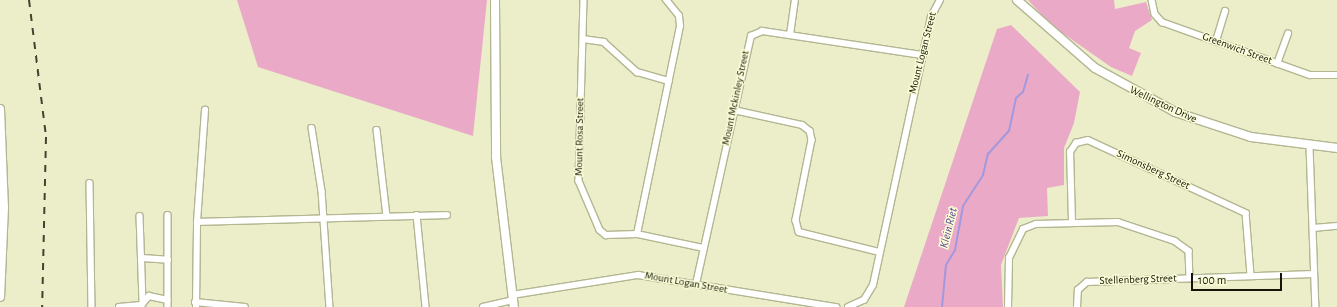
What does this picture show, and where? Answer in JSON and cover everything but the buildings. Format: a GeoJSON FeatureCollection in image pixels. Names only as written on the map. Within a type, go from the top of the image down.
{"type":"FeatureCollection","features":[{"type":"Feature","properties":{"kind":"street"},"geometry":{"type":"LineString","coordinates":[[495,0],[496,157],[513,301]]}},
{"type":"Feature","properties":{"kind":"street","name":"Mount Rosa Street"},"geometry":{"type":"LineString","coordinates":[[584,0],[580,186],[602,233],[611,236],[637,234],[704,248]]}},
{"type":"Feature","properties":{"kind":"street"},"geometry":{"type":"LineString","coordinates":[[637,234],[680,21],[666,0]]}},
{"type":"Feature","properties":{"kind":"street"},"geometry":{"type":"LineString","coordinates":[[790,35],[795,0]]}},
{"type":"Feature","properties":{"kind":"street","name":"Mount Logan Street"},"geometry":{"type":"LineString","coordinates":[[848,307],[859,303],[869,293],[880,252],[931,17],[940,0]]}},
{"type":"Feature","properties":{"kind":"street","name":"Wellington Drive"},"geometry":{"type":"LineString","coordinates":[[1017,0],[1072,51],[1142,97],[1220,129],[1310,147],[1337,148]]}},
{"type":"Feature","properties":{"kind":"street","name":"Greenwich Street"},"geometry":{"type":"LineString","coordinates":[[1152,0],[1155,14],[1162,22],[1310,75],[1337,75]]}},
{"type":"Feature","properties":{"kind":"street"},"geometry":{"type":"LineString","coordinates":[[1216,41],[1226,11]]}},
{"type":"Feature","properties":{"kind":"street","name":"Mount Mckinley Street"},"geometry":{"type":"LineString","coordinates":[[696,284],[751,36],[762,31],[922,55]]}},
{"type":"Feature","properties":{"kind":"street"},"geometry":{"type":"LineString","coordinates":[[1278,64],[1288,34]]}},
{"type":"Feature","properties":{"kind":"street"},"geometry":{"type":"LineString","coordinates":[[583,39],[604,42],[638,72],[669,81]]}},
{"type":"Feature","properties":{"kind":"street"},"geometry":{"type":"LineString","coordinates":[[0,109],[0,297]]}},
{"type":"Feature","properties":{"kind":"street"},"geometry":{"type":"LineString","coordinates":[[205,110],[197,222],[196,304],[245,307]]}},
{"type":"Feature","properties":{"kind":"street"},"geometry":{"type":"LineString","coordinates":[[734,110],[802,125],[810,131],[812,140],[796,220],[799,232],[880,252]]}},
{"type":"Feature","properties":{"kind":"street"},"geometry":{"type":"LineString","coordinates":[[312,128],[324,216],[330,307]]}},
{"type":"Feature","properties":{"kind":"street"},"geometry":{"type":"LineString","coordinates":[[377,130],[387,216]]}},
{"type":"Feature","properties":{"kind":"street","name":"Simonsberg Street"},"geometry":{"type":"LineString","coordinates":[[1072,222],[1070,152],[1076,143],[1088,140],[1246,213],[1251,275]]}},
{"type":"Feature","properties":{"kind":"street"},"geometry":{"type":"LineString","coordinates":[[1310,147],[1316,307]]}},
{"type":"Feature","properties":{"kind":"street"},"geometry":{"type":"LineString","coordinates":[[90,183],[92,307]]}},
{"type":"Feature","properties":{"kind":"street"},"geometry":{"type":"LineString","coordinates":[[168,215],[168,307]]}},
{"type":"Feature","properties":{"kind":"street"},"geometry":{"type":"LineString","coordinates":[[416,215],[426,307]]}},
{"type":"Feature","properties":{"kind":"street"},"geometry":{"type":"LineString","coordinates":[[197,222],[324,216],[448,215]]}},
{"type":"Feature","properties":{"kind":"street"},"geometry":{"type":"LineString","coordinates":[[140,216],[142,305]]}},
{"type":"Feature","properties":{"kind":"street"},"geometry":{"type":"LineString","coordinates":[[1008,307],[1008,264],[1020,233],[1030,225],[1072,222],[1118,222],[1180,243],[1189,251],[1190,278]]}},
{"type":"Feature","properties":{"kind":"street"},"geometry":{"type":"LineString","coordinates":[[1313,228],[1337,226]]}},
{"type":"Feature","properties":{"kind":"street"},"geometry":{"type":"LineString","coordinates":[[142,258],[168,260]]}},
{"type":"Feature","properties":{"kind":"street","name":"Stellenberg Street"},"geometry":{"type":"LineString","coordinates":[[1077,307],[1078,290],[1087,282],[1251,275],[1314,274]]}},
{"type":"Feature","properties":{"kind":"street","name":"Mount Logan Street"},"geometry":{"type":"LineString","coordinates":[[483,307],[638,275],[696,284],[788,304],[836,307]]}},
{"type":"Feature","properties":{"kind":"street"},"geometry":{"type":"LineString","coordinates":[[118,307],[142,305],[149,296],[168,300]]}},
{"type":"Feature","properties":{"kind":"shaded area"},"geometry":{"type":"Polygon","coordinates":[[[237,0],[487,0],[473,136],[258,67],[237,0]]]}},
{"type":"Feature","properties":{"kind":"shaded area"},"geometry":{"type":"Polygon","coordinates":[[[1028,0],[1114,0],[1115,9],[1146,2],[1152,20],[1135,31],[1129,48],[1141,53],[1132,76],[1111,67],[1051,25],[1028,0]]]}},
{"type":"Feature","properties":{"kind":"shaded area"},"geometry":{"type":"Polygon","coordinates":[[[1011,25],[1080,92],[1074,123],[1064,148],[1064,185],[1047,188],[1048,216],[1019,218],[1001,265],[1003,307],[904,307],[997,29],[1011,25]]]}},
{"type":"Feature","properties":{"kind":"waterway","name":"Klein Riet"},"geometry":{"type":"LineString","coordinates":[[942,307],[946,265],[955,250],[963,206],[983,175],[988,154],[1009,131],[1016,98],[1023,92],[1028,75]]}},
{"type":"Feature","properties":{"kind":"railway"},"geometry":{"type":"LineString","coordinates":[[29,0],[46,137],[42,307]]}}]}
